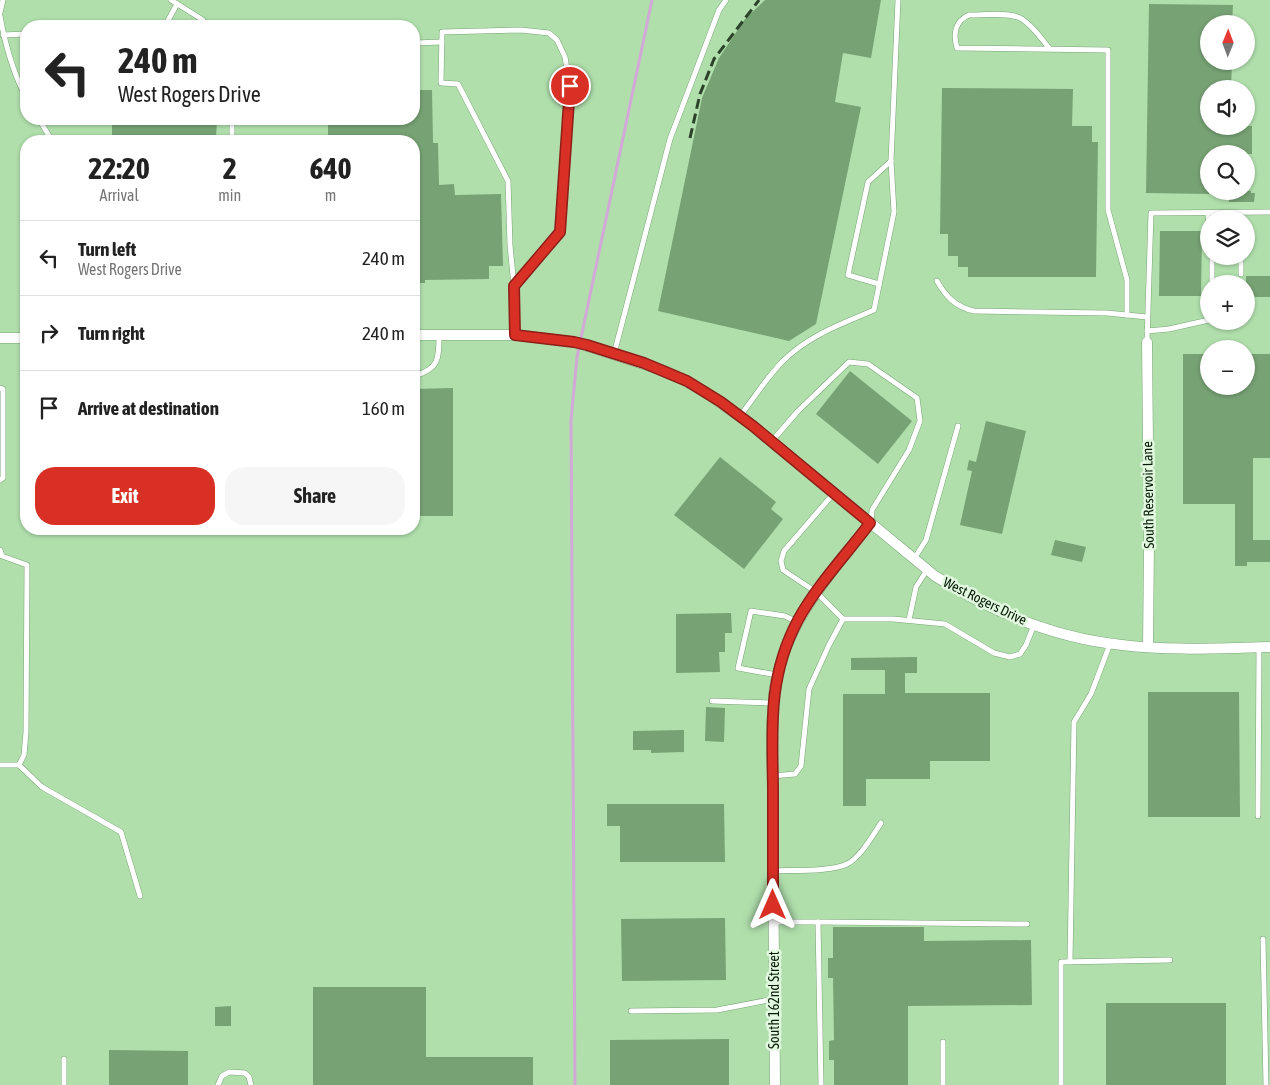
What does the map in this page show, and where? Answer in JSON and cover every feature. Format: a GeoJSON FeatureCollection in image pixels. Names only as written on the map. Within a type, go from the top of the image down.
{"type":"FeatureCollection","features":[{"type":"Feature","properties":{"kind":"street","name":"West Rogers Drive"},"geometry":{"type":"LineString","coordinates":[[420,335],[515,335],[574,342],[652,366],[687,381],[721,402],[772,441],[928,570],[968,596],[1017,619],[1078,638],[1110,644],[1177,649],[1270,647]]}},
{"type":"Feature","properties":{"kind":"street"},"geometry":{"type":"LineString","coordinates":[[0,338],[20,338]]}},
{"type":"Feature","properties":{"kind":"street","name":"South Reservoir Lane"},"geometry":{"type":"LineString","coordinates":[[1147,342],[1148,648]]}},
{"type":"Feature","properties":{"kind":"street","name":"South 162nd Street"},"geometry":{"type":"LineString","coordinates":[[775,1085],[772,776],[773,703],[777,675],[787,643],[797,622],[816,592],[870,523]]}},
{"type":"Feature","properties":{"kind":"lane"},"geometry":{"type":"LineString","coordinates":[[3,0],[0,15],[3,35],[20,85]]}},
{"type":"Feature","properties":{"kind":"lane"},"geometry":{"type":"LineString","coordinates":[[171,0],[203,20]]}},
{"type":"Feature","properties":{"kind":"lane"},"geometry":{"type":"LineString","coordinates":[[614,354],[670,139],[719,10],[726,0]]}},
{"type":"Feature","properties":{"kind":"lane"},"geometry":{"type":"LineString","coordinates":[[740,416],[772,374],[790,355],[813,338],[835,326],[874,310],[894,212],[891,162],[898,0]]}},
{"type":"Feature","properties":{"kind":"lane"},"geometry":{"type":"LineString","coordinates":[[168,20],[177,4]]}},
{"type":"Feature","properties":{"kind":"lane"},"geometry":{"type":"LineString","coordinates":[[1050,49],[1020,17],[1012,15],[970,15],[963,18],[957,24],[955,34],[957,48],[1108,50],[1108,210],[1127,280],[1128,314]]}},
{"type":"Feature","properties":{"kind":"lane"},"geometry":{"type":"LineString","coordinates":[[514,286],[560,232],[570,86],[569,70],[561,47],[557,40],[549,33],[521,30],[442,32],[441,83],[458,84],[508,180],[515,335]]}},
{"type":"Feature","properties":{"kind":"lane"},"geometry":{"type":"LineString","coordinates":[[3,35],[20,34]]}},
{"type":"Feature","properties":{"kind":"lane"},"geometry":{"type":"LineString","coordinates":[[420,43],[442,42]]}},
{"type":"Feature","properties":{"kind":"lane"},"geometry":{"type":"LineString","coordinates":[[879,284],[848,275],[868,182],[891,162]]}},
{"type":"Feature","properties":{"kind":"lane"},"geometry":{"type":"LineString","coordinates":[[1255,214],[1270,212]]}},
{"type":"Feature","properties":{"kind":"lane"},"geometry":{"type":"LineString","coordinates":[[1147,342],[1151,213],[1200,213]]}},
{"type":"Feature","properties":{"kind":"lane"},"geometry":{"type":"LineString","coordinates":[[1241,265],[1241,274]]}},
{"type":"Feature","properties":{"kind":"lane"},"geometry":{"type":"LineString","coordinates":[[937,282],[948,298],[965,309],[974,311],[1108,313],[1148,317]]}},
{"type":"Feature","properties":{"kind":"lane"},"geometry":{"type":"LineString","coordinates":[[1147,331],[1169,329],[1200,322]]}},
{"type":"Feature","properties":{"kind":"lane"},"geometry":{"type":"LineString","coordinates":[[420,374],[433,367],[439,356],[439,335]]}},
{"type":"Feature","properties":{"kind":"lane"},"geometry":{"type":"LineString","coordinates":[[772,441],[798,411],[850,362],[868,364],[917,398],[920,421],[909,450],[872,510],[870,523]]}},
{"type":"Feature","properties":{"kind":"lane"},"geometry":{"type":"LineString","coordinates":[[0,388],[3,389],[2,478],[0,480]]}},
{"type":"Feature","properties":{"kind":"lane"},"geometry":{"type":"LineString","coordinates":[[913,559],[926,540],[958,426]]}},
{"type":"Feature","properties":{"kind":"lane"},"geometry":{"type":"LineString","coordinates":[[834,493],[784,551],[781,561],[783,570],[816,592],[843,619],[908,620],[945,624],[994,654],[1010,657],[1020,654],[1034,625]]}},
{"type":"Feature","properties":{"kind":"lane"},"geometry":{"type":"LineString","coordinates":[[1,554],[27,565],[26,732],[24,755],[19,765]]}},
{"type":"Feature","properties":{"kind":"lane"},"geometry":{"type":"LineString","coordinates":[[908,620],[916,587],[928,570]]}},
{"type":"Feature","properties":{"kind":"lane"},"geometry":{"type":"LineString","coordinates":[[777,675],[738,668],[751,611],[785,616],[797,622]]}},
{"type":"Feature","properties":{"kind":"lane"},"geometry":{"type":"LineString","coordinates":[[772,776],[795,774],[801,766],[809,690],[828,645],[843,619]]}},
{"type":"Feature","properties":{"kind":"lane"},"geometry":{"type":"LineString","coordinates":[[1070,962],[1074,722],[1091,694],[1110,644]]}},
{"type":"Feature","properties":{"kind":"lane"},"geometry":{"type":"LineString","coordinates":[[1258,647],[1258,816]]}},
{"type":"Feature","properties":{"kind":"lane"},"geometry":{"type":"LineString","coordinates":[[712,701],[773,703]]}},
{"type":"Feature","properties":{"kind":"lane"},"geometry":{"type":"LineString","coordinates":[[0,765],[19,765],[42,788],[120,832],[140,896]]}},
{"type":"Feature","properties":{"kind":"lane"},"geometry":{"type":"LineString","coordinates":[[773,871],[835,868],[848,864],[865,847],[881,823]]}},
{"type":"Feature","properties":{"kind":"lane"},"geometry":{"type":"LineString","coordinates":[[774,922],[1027,924]]}},
{"type":"Feature","properties":{"kind":"lane"},"geometry":{"type":"LineString","coordinates":[[818,922],[821,1085]]}},
{"type":"Feature","properties":{"kind":"lane"},"geometry":{"type":"LineString","coordinates":[[1263,939],[1266,1085]]}},
{"type":"Feature","properties":{"kind":"lane"},"geometry":{"type":"LineString","coordinates":[[1061,1085],[1061,962],[1170,960]]}},
{"type":"Feature","properties":{"kind":"lane"},"geometry":{"type":"LineString","coordinates":[[631,1011],[717,1010],[774,999]]}},
{"type":"Feature","properties":{"kind":"lane"},"geometry":{"type":"LineString","coordinates":[[943,1042],[943,1085]]}},
{"type":"Feature","properties":{"kind":"lane"},"geometry":{"type":"LineString","coordinates":[[64,1059],[64,1085]]}},
{"type":"Feature","properties":{"kind":"lane"},"geometry":{"type":"LineString","coordinates":[[218,1085],[222,1076],[229,1072],[245,1073],[249,1077],[251,1085]]}},
{"type":"Feature","properties":{"kind":"building"},"geometry":{"type":"Polygon","coordinates":[[[765,0],[881,0],[871,58],[843,53],[835,102],[861,107],[816,324],[789,341],[658,311],[702,98],[719,58],[745,19],[765,0]]]}},
{"type":"Feature","properties":{"kind":"building"},"geometry":{"type":"Polygon","coordinates":[[[1149,4],[1233,5],[1232,15],[1200,15],[1200,70],[1232,70],[1231,80],[1200,80],[1200,135],[1252,135],[1252,145],[1200,145],[1200,194],[1146,193],[1149,4]]]}},
{"type":"Feature","properties":{"kind":"building"},"geometry":{"type":"Polygon","coordinates":[[[942,88],[1073,89],[1072,126],[1092,126],[1092,142],[1098,142],[1096,277],[968,277],[968,267],[958,267],[958,256],[948,256],[948,234],[940,234],[942,88]]]}},
{"type":"Feature","properties":{"kind":"building"},"geometry":{"type":"Polygon","coordinates":[[[420,90],[432,90],[433,143],[438,143],[439,185],[454,184],[455,195],[501,194],[503,266],[489,266],[489,279],[425,280],[425,283],[420,283],[420,135],[328,135],[328,125],[420,125],[420,90]]]}},
{"type":"Feature","properties":{"kind":"building"},"geometry":{"type":"Polygon","coordinates":[[[112,125],[217,125],[216,135],[112,135],[112,125]]]}},
{"type":"Feature","properties":{"kind":"building"},"geometry":{"type":"Polygon","coordinates":[[[1229,200],[1254,200],[1254,202],[1229,202],[1229,200]]]}},
{"type":"Feature","properties":{"kind":"building"},"geometry":{"type":"Polygon","coordinates":[[[1160,231],[1200,231],[1200,296],[1159,296],[1160,231]]]}},
{"type":"Feature","properties":{"kind":"building"},"geometry":{"type":"Polygon","coordinates":[[[1255,276],[1270,276],[1270,297],[1255,297],[1255,276]]]}},
{"type":"Feature","properties":{"kind":"building"},"geometry":{"type":"Polygon","coordinates":[[[1183,354],[1200,354],[1200,395],[1255,395],[1255,354],[1270,354],[1270,458],[1253,458],[1253,540],[1270,540],[1270,562],[1247,562],[1247,566],[1235,566],[1235,504],[1183,504],[1183,354]]]}},
{"type":"Feature","properties":{"kind":"building"},"geometry":{"type":"Polygon","coordinates":[[[850,371],[912,421],[878,464],[816,414],[850,371]]]}},
{"type":"Feature","properties":{"kind":"building"},"geometry":{"type":"Polygon","coordinates":[[[453,388],[453,516],[420,516],[420,389],[453,388]]]}},
{"type":"Feature","properties":{"kind":"building"},"geometry":{"type":"Polygon","coordinates":[[[986,421],[1026,431],[1002,534],[960,525],[972,471],[967,470],[969,460],[976,462],[986,421]]]}},
{"type":"Feature","properties":{"kind":"building"},"geometry":{"type":"Polygon","coordinates":[[[720,457],[776,502],[771,509],[783,519],[744,569],[674,515],[720,457]]]}},
{"type":"Feature","properties":{"kind":"building"},"geometry":{"type":"Polygon","coordinates":[[[1055,540],[1086,547],[1082,562],[1051,555],[1055,540]]]}},
{"type":"Feature","properties":{"kind":"building"},"geometry":{"type":"Polygon","coordinates":[[[731,613],[732,633],[725,633],[725,652],[719,652],[720,672],[676,673],[676,614],[731,613]]]}},
{"type":"Feature","properties":{"kind":"building"},"geometry":{"type":"Polygon","coordinates":[[[917,657],[917,673],[905,673],[905,693],[990,693],[990,761],[930,761],[930,779],[866,779],[866,806],[843,806],[843,694],[885,694],[885,670],[851,670],[851,658],[917,657]]]}},
{"type":"Feature","properties":{"kind":"building"},"geometry":{"type":"Polygon","coordinates":[[[1148,692],[1239,692],[1240,817],[1148,817],[1148,692]]]}},
{"type":"Feature","properties":{"kind":"building"},"geometry":{"type":"Polygon","coordinates":[[[706,707],[725,708],[724,742],[705,741],[706,707]]]}},
{"type":"Feature","properties":{"kind":"building"},"geometry":{"type":"Polygon","coordinates":[[[684,730],[684,752],[651,753],[651,750],[633,750],[633,731],[684,730]]]}},
{"type":"Feature","properties":{"kind":"building"},"geometry":{"type":"Polygon","coordinates":[[[607,804],[724,804],[725,862],[620,862],[620,826],[607,826],[607,804]]]}},
{"type":"Feature","properties":{"kind":"building"},"geometry":{"type":"Polygon","coordinates":[[[725,918],[726,980],[622,981],[621,919],[725,918]]]}},
{"type":"Feature","properties":{"kind":"building"},"geometry":{"type":"Polygon","coordinates":[[[833,927],[924,927],[924,941],[1031,940],[1032,1005],[908,1006],[908,1085],[834,1085],[834,1060],[829,1060],[829,1041],[834,1040],[833,978],[828,978],[828,958],[833,958],[833,927]]]}},
{"type":"Feature","properties":{"kind":"building"},"geometry":{"type":"Polygon","coordinates":[[[313,987],[426,987],[426,1057],[533,1057],[533,1085],[313,1085],[313,987]]]}},
{"type":"Feature","properties":{"kind":"building"},"geometry":{"type":"Polygon","coordinates":[[[1106,1003],[1226,1003],[1226,1085],[1106,1085],[1106,1003]]]}},
{"type":"Feature","properties":{"kind":"building"},"geometry":{"type":"Polygon","coordinates":[[[231,1006],[231,1026],[215,1026],[215,1007],[231,1006]]]}},
{"type":"Feature","properties":{"kind":"building"},"geometry":{"type":"Polygon","coordinates":[[[729,1039],[729,1085],[610,1085],[610,1040],[729,1039]]]}},
{"type":"Feature","properties":{"kind":"building"},"geometry":{"type":"Polygon","coordinates":[[[109,1050],[188,1051],[188,1085],[109,1085],[109,1050]]]}},
{"type":"Feature","properties":{"kind":"waterway"},"geometry":{"type":"LineString","coordinates":[[575,1085],[571,420],[577,357],[652,0]]}},
{"type":"Feature","properties":{"kind":"railway"},"geometry":{"type":"LineString","coordinates":[[690,138],[700,94],[714,59],[759,0]]}},
{"type":"Feature","properties":{"kind":"route"},"geometry":{"type":"LineString","coordinates":[[570,86],[560,232],[514,286],[515,335],[587,345],[644,363],[687,381],[721,402],[753,426],[870,523],[819,587],[798,619],[781,661],[776,681],[772,723],[773,905]]}}]}
